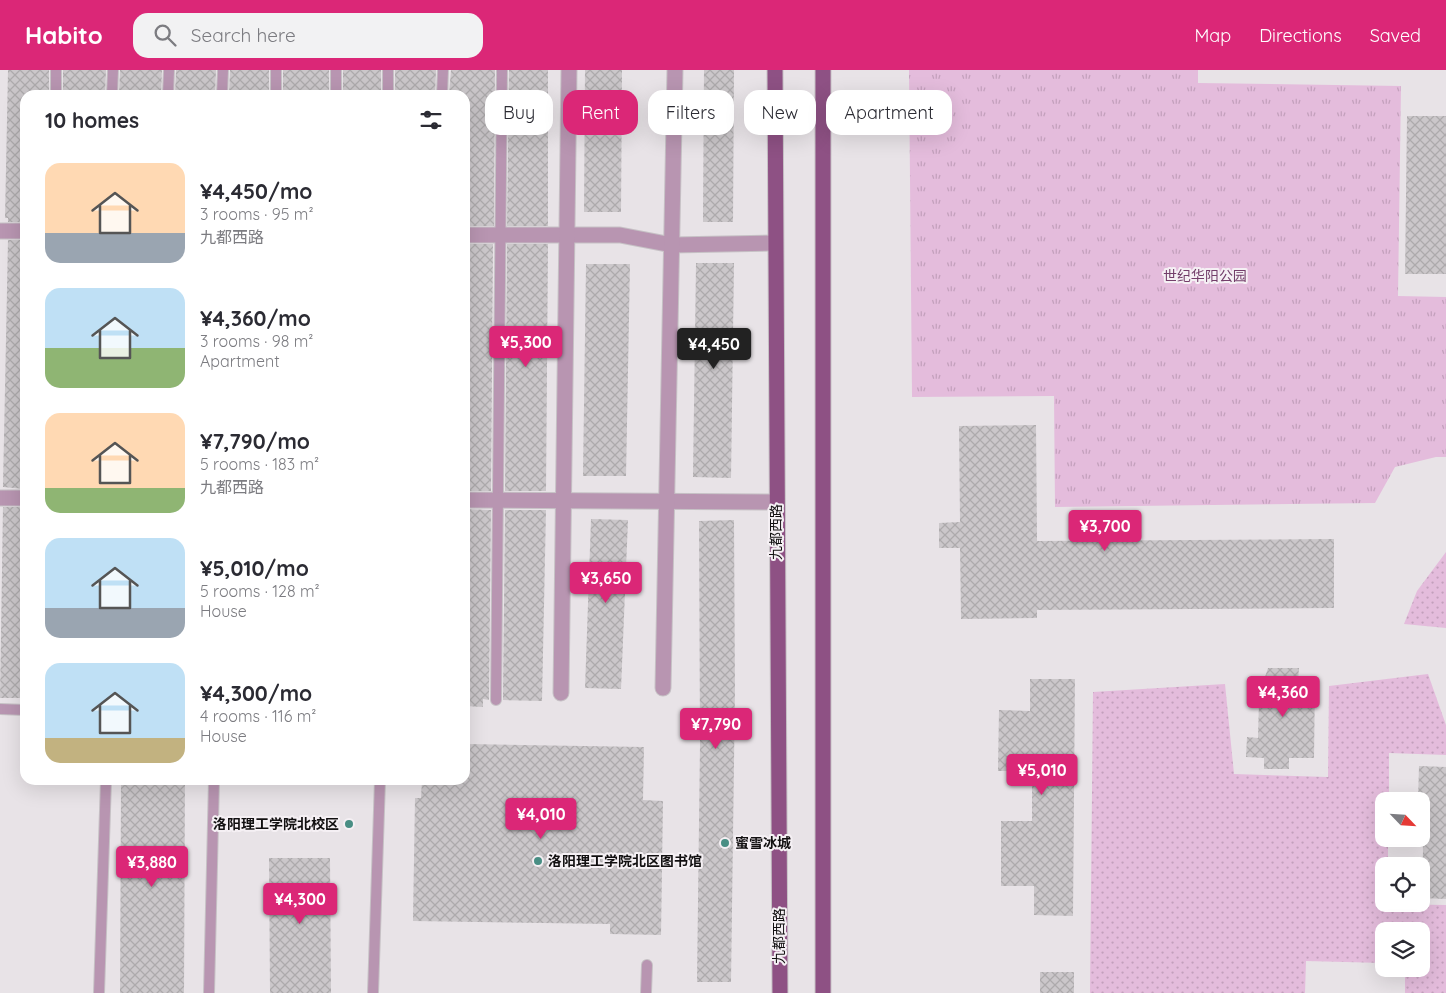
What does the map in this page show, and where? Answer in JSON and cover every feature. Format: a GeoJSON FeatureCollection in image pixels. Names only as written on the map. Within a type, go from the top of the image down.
{"type":"FeatureCollection","features":[{"type":"Feature","properties":{"kind":"main road","name":"九都西路"},"geometry":{"type":"LineString","coordinates":[[774,70],[780,993]]}},
{"type":"Feature","properties":{"kind":"main road"},"geometry":{"type":"LineString","coordinates":[[823,70],[823,993]]}},
{"type":"Feature","properties":{"kind":"street"},"geometry":{"type":"LineString","coordinates":[[561,693],[569,70]]}},
{"type":"Feature","properties":{"kind":"street"},"geometry":{"type":"LineString","coordinates":[[663,688],[675,70]]}},
{"type":"Feature","properties":{"kind":"street"},"geometry":{"type":"LineString","coordinates":[[0,231],[20,231]]}},
{"type":"Feature","properties":{"kind":"street"},"geometry":{"type":"LineString","coordinates":[[470,235],[620,235],[672,245],[774,243]]}},
{"type":"Feature","properties":{"kind":"street"},"geometry":{"type":"LineString","coordinates":[[0,498],[20,498]]}},
{"type":"Feature","properties":{"kind":"street"},"geometry":{"type":"LineString","coordinates":[[470,500],[776,502]]}},
{"type":"Feature","properties":{"kind":"lane"},"geometry":{"type":"LineString","coordinates":[[56,70],[56,90]]}},
{"type":"Feature","properties":{"kind":"lane"},"geometry":{"type":"LineString","coordinates":[[112,90],[113,70]]}},
{"type":"Feature","properties":{"kind":"lane"},"geometry":{"type":"LineString","coordinates":[[168,90],[169,70]]}},
{"type":"Feature","properties":{"kind":"lane"},"geometry":{"type":"LineString","coordinates":[[222,90],[223,70]]}},
{"type":"Feature","properties":{"kind":"lane"},"geometry":{"type":"LineString","coordinates":[[276,70],[276,90]]}},
{"type":"Feature","properties":{"kind":"lane"},"geometry":{"type":"LineString","coordinates":[[336,70],[336,90]]}},
{"type":"Feature","properties":{"kind":"lane"},"geometry":{"type":"LineString","coordinates":[[388,70],[388,90]]}},
{"type":"Feature","properties":{"kind":"lane"},"geometry":{"type":"LineString","coordinates":[[442,90],[443,70]]}},
{"type":"Feature","properties":{"kind":"lane"},"geometry":{"type":"LineString","coordinates":[[496,700],[502,70]]}},
{"type":"Feature","properties":{"kind":"lane"},"geometry":{"type":"LineString","coordinates":[[0,709],[20,710]]}},
{"type":"Feature","properties":{"kind":"lane"},"geometry":{"type":"LineString","coordinates":[[99,993],[106,785]]}},
{"type":"Feature","properties":{"kind":"lane"},"geometry":{"type":"LineString","coordinates":[[209,993],[214,785]]}},
{"type":"Feature","properties":{"kind":"lane"},"geometry":{"type":"LineString","coordinates":[[373,993],[380,785]]}},
{"type":"Feature","properties":{"kind":"lane"},"geometry":{"type":"LineString","coordinates":[[646,993],[647,965]]}},
{"type":"Feature","properties":{"kind":"green space","name":"世纪华阳公园"},"geometry":{"type":"Polygon","coordinates":[[[909,70],[1198,70],[1198,83],[1401,86],[1398,296],[1446,297],[1446,457],[1436,457],[1395,467],[1375,503],[1055,507],[1054,396],[912,397],[910,135],[952,135],[952,90],[909,90],[909,70]]]}},
{"type":"Feature","properties":{"kind":"green space"},"geometry":{"type":"Polygon","coordinates":[[[1446,552],[1446,628],[1404,624],[1417,591],[1446,552]]]}},
{"type":"Feature","properties":{"kind":"green space"},"geometry":{"type":"Polygon","coordinates":[[[1428,674],[1446,725],[1446,755],[1389,753],[1389,792],[1375,792],[1375,848],[1388,848],[1388,857],[1375,857],[1375,912],[1430,912],[1430,905],[1446,905],[1446,993],[1405,993],[1405,977],[1430,977],[1430,922],[1375,922],[1375,963],[1306,961],[1305,993],[1090,993],[1093,692],[1225,684],[1234,774],[1328,777],[1329,686],[1428,674]]]}},
{"type":"Feature","properties":{"kind":"building"},"geometry":{"type":"Polygon","coordinates":[[[8,70],[49,70],[49,90],[20,90],[20,222],[8,222],[8,218],[5,218],[8,70]]]}},
{"type":"Feature","properties":{"kind":"building"},"geometry":{"type":"Polygon","coordinates":[[[63,70],[106,70],[105,90],[63,90],[63,70]]]}},
{"type":"Feature","properties":{"kind":"building"},"geometry":{"type":"Polygon","coordinates":[[[120,70],[162,70],[161,90],[119,90],[120,70]]]}},
{"type":"Feature","properties":{"kind":"building"},"geometry":{"type":"Polygon","coordinates":[[[176,70],[216,70],[215,90],[175,90],[176,70]]]}},
{"type":"Feature","properties":{"kind":"building"},"geometry":{"type":"Polygon","coordinates":[[[230,70],[269,70],[269,90],[229,90],[230,70]]]}},
{"type":"Feature","properties":{"kind":"building"},"geometry":{"type":"Polygon","coordinates":[[[283,70],[329,70],[329,90],[283,90],[283,70]]]}},
{"type":"Feature","properties":{"kind":"building"},"geometry":{"type":"Polygon","coordinates":[[[343,70],[381,70],[381,90],[343,90],[343,70]]]}},
{"type":"Feature","properties":{"kind":"building"},"geometry":{"type":"Polygon","coordinates":[[[395,70],[436,70],[435,90],[395,90],[395,70]]]}},
{"type":"Feature","properties":{"kind":"building"},"geometry":{"type":"Polygon","coordinates":[[[451,70],[495,70],[495,90],[485,90],[485,135],[495,135],[494,226],[470,226],[470,90],[449,90],[451,70]]]}},
{"type":"Feature","properties":{"kind":"building"},"geometry":{"type":"Polygon","coordinates":[[[509,70],[548,70],[548,90],[509,90],[509,70]]]}},
{"type":"Feature","properties":{"kind":"building"},"geometry":{"type":"Polygon","coordinates":[[[585,70],[622,70],[622,90],[585,90],[585,70]]]}},
{"type":"Feature","properties":{"kind":"building"},"geometry":{"type":"Polygon","coordinates":[[[704,70],[734,70],[734,90],[704,90],[704,70]]]}},
{"type":"Feature","properties":{"kind":"building"},"geometry":{"type":"Polygon","coordinates":[[[1407,116],[1446,116],[1446,274],[1405,274],[1407,116]]]}},
{"type":"Feature","properties":{"kind":"building"},"geometry":{"type":"Polygon","coordinates":[[[508,135],[548,135],[548,226],[507,226],[508,135]]]}},
{"type":"Feature","properties":{"kind":"building"},"geometry":{"type":"Polygon","coordinates":[[[585,135],[622,135],[621,212],[584,212],[585,135]]]}},
{"type":"Feature","properties":{"kind":"building"},"geometry":{"type":"Polygon","coordinates":[[[704,135],[734,135],[733,222],[703,222],[704,135]]]}},
{"type":"Feature","properties":{"kind":"building"},"geometry":{"type":"Polygon","coordinates":[[[8,240],[20,240],[20,489],[3,487],[8,240]]]}},
{"type":"Feature","properties":{"kind":"building"},"geometry":{"type":"Polygon","coordinates":[[[470,244],[493,244],[491,491],[470,491],[470,244]]]}},
{"type":"Feature","properties":{"kind":"building"},"geometry":{"type":"Polygon","coordinates":[[[507,244],[548,244],[546,491],[505,491],[507,244]]]}},
{"type":"Feature","properties":{"kind":"building"},"geometry":{"type":"Polygon","coordinates":[[[696,263],[734,263],[731,478],[693,477],[696,263]]]}},
{"type":"Feature","properties":{"kind":"building"},"geometry":{"type":"Polygon","coordinates":[[[586,264],[630,264],[626,476],[583,476],[586,264]]]}},
{"type":"Feature","properties":{"kind":"building"},"geometry":{"type":"Polygon","coordinates":[[[1036,425],[1037,541],[1334,539],[1334,608],[1037,610],[1037,618],[961,619],[960,548],[939,548],[939,523],[960,522],[959,426],[1036,425]]]}},
{"type":"Feature","properties":{"kind":"building"},"geometry":{"type":"Polygon","coordinates":[[[3,507],[20,507],[20,698],[0,698],[3,507]]]}},
{"type":"Feature","properties":{"kind":"building"},"geometry":{"type":"Polygon","coordinates":[[[470,509],[491,510],[489,700],[483,699],[483,707],[470,706],[470,509]]]}},
{"type":"Feature","properties":{"kind":"building"},"geometry":{"type":"Polygon","coordinates":[[[505,510],[546,510],[542,701],[503,700],[505,510]]]}},
{"type":"Feature","properties":{"kind":"building"},"geometry":{"type":"Polygon","coordinates":[[[591,519],[628,520],[621,689],[585,688],[591,519]]]}},
{"type":"Feature","properties":{"kind":"building"},"geometry":{"type":"Polygon","coordinates":[[[734,520],[735,690],[731,982],[697,982],[700,744],[699,521],[734,520]]]}},
{"type":"Feature","properties":{"kind":"building"},"geometry":{"type":"Polygon","coordinates":[[[1268,668],[1299,668],[1298,681],[1315,682],[1314,758],[1289,758],[1289,769],[1264,769],[1264,758],[1246,757],[1247,737],[1258,738],[1259,700],[1247,700],[1248,677],[1265,677],[1268,668]]]}},
{"type":"Feature","properties":{"kind":"building"},"geometry":{"type":"Polygon","coordinates":[[[1030,679],[1075,679],[1073,916],[1034,915],[1034,886],[1001,886],[1001,821],[1032,821],[1032,771],[998,771],[999,710],[1030,711],[1030,679]]]}},
{"type":"Feature","properties":{"kind":"building","name":"洛阳理工学院北区图书馆"},"geometry":{"type":"Polygon","coordinates":[[[470,744],[644,747],[643,800],[663,801],[661,935],[610,934],[610,924],[413,921],[415,798],[421,798],[422,785],[470,785],[470,744]]]}},
{"type":"Feature","properties":{"kind":"building"},"geometry":{"type":"Polygon","coordinates":[[[1419,766],[1446,767],[1446,899],[1430,898],[1430,857],[1423,857],[1423,848],[1430,848],[1430,792],[1418,792],[1419,766]]]}},
{"type":"Feature","properties":{"kind":"building"},"geometry":{"type":"Polygon","coordinates":[[[121,785],[185,785],[184,993],[120,993],[121,785]]]}},
{"type":"Feature","properties":{"kind":"building"},"geometry":{"type":"Polygon","coordinates":[[[269,858],[330,858],[331,993],[270,993],[269,858]]]}},
{"type":"Feature","properties":{"kind":"building"},"geometry":{"type":"Polygon","coordinates":[[[1040,972],[1074,972],[1074,993],[1040,993],[1040,972]]]}},
{"type":"Feature","properties":{"kind":"place","name":"洛阳理工学院北校区"},"geometry":{"type":"Point","coordinates":[349,824]}},
{"type":"Feature","properties":{"kind":"place","name":"蜜雪冰城"},"geometry":{"type":"Point","coordinates":[725,843]}},
{"type":"Feature","properties":{"kind":"place","name":"洛阳理工学院北区图书馆"},"geometry":{"type":"Point","coordinates":[538,861]}}]}
